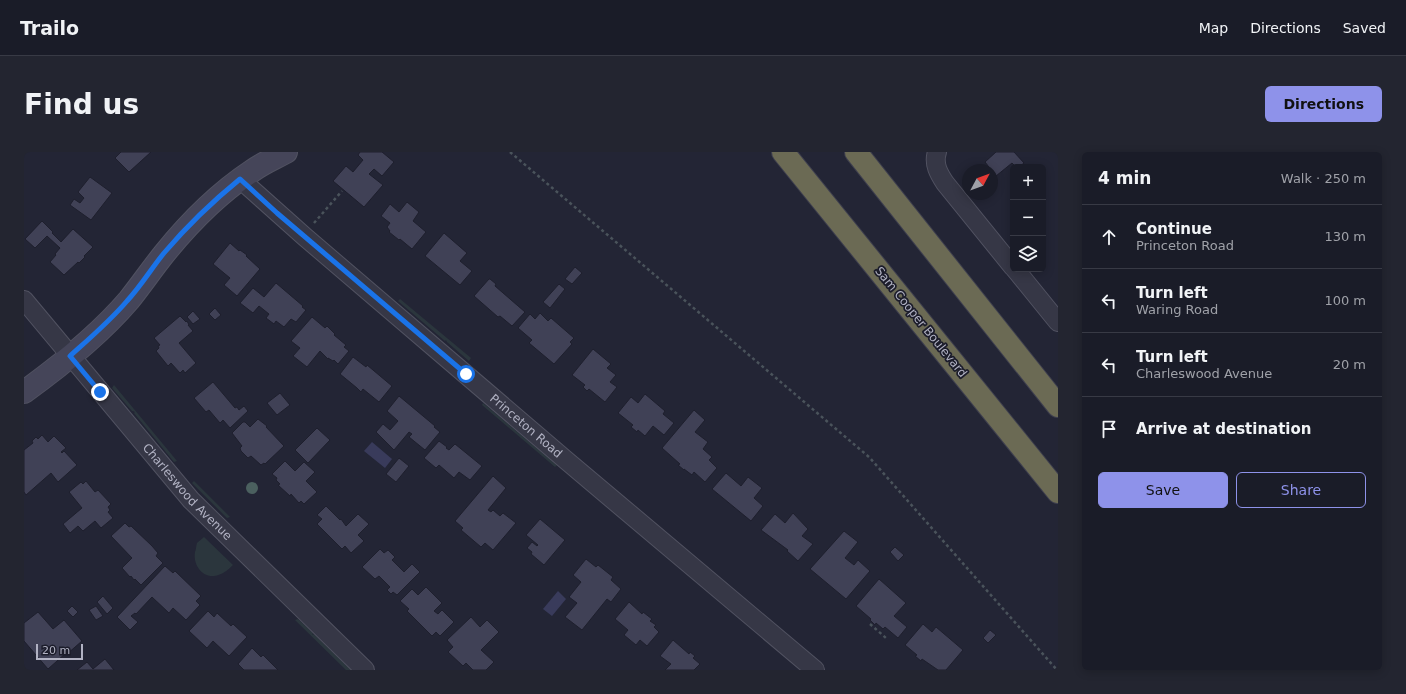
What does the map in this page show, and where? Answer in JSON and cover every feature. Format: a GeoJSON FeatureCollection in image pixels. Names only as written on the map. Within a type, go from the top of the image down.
{"type":"FeatureCollection","features":[{"type":"Feature","properties":{"kind":"highway","name":"Sam Cooper Boulevard"},"geometry":{"type":"LineString","coordinates":[[783,152],[1058,492]]}},
{"type":"Feature","properties":{"kind":"highway"},"geometry":{"type":"LineString","coordinates":[[856,152],[1058,406]]}},
{"type":"Feature","properties":{"kind":"main road"},"geometry":{"type":"LineString","coordinates":[[24,392],[70,356],[112,318],[129,300],[164,254],[214,201],[253,170],[286,152]]}},
{"type":"Feature","properties":{"kind":"street"},"geometry":{"type":"LineString","coordinates":[[937,152],[935,163],[938,173],[945,184],[1010,262]]}},
{"type":"Feature","properties":{"kind":"street","name":"Princeton Road"},"geometry":{"type":"LineString","coordinates":[[240,179],[311,242],[562,457],[815,670]]}},
{"type":"Feature","properties":{"kind":"street"},"geometry":{"type":"LineString","coordinates":[[1017,272],[1058,322]]}},
{"type":"Feature","properties":{"kind":"street","name":"Charleswood Avenue"},"geometry":{"type":"LineString","coordinates":[[24,300],[191,500],[365,670]]}},
{"type":"Feature","properties":{"kind":"path"},"geometry":{"type":"LineString","coordinates":[[510,152],[869,457],[1057,670]]}},
{"type":"Feature","properties":{"kind":"path"},"geometry":{"type":"LineString","coordinates":[[314,223],[342,192]]}},
{"type":"Feature","properties":{"kind":"path"},"geometry":{"type":"LineString","coordinates":[[870,624],[886,638]]}},
{"type":"Feature","properties":{"kind":"shaded area"},"geometry":{"type":"Polygon","coordinates":[[[400,299],[471,358],[469,361],[398,301],[400,299]]]}},
{"type":"Feature","properties":{"kind":"shaded area"},"geometry":{"type":"Polygon","coordinates":[[[114,385],[177,461],[174,462],[134,413],[135,412],[132,411],[112,388],[114,385]]]}},
{"type":"Feature","properties":{"kind":"shaded area"},"geometry":{"type":"Polygon","coordinates":[[[483,403],[557,465],[555,467],[482,405],[483,403]]]}},
{"type":"Feature","properties":{"kind":"shaded area"},"geometry":{"type":"Polygon","coordinates":[[[194,481],[230,517],[227,518],[192,483],[194,481]]]}},
{"type":"Feature","properties":{"kind":"shaded area"},"geometry":{"type":"Polygon","coordinates":[[[204,537],[233,565],[222,573],[214,576],[209,576],[202,572],[195,561],[195,552],[197,543],[204,537]]]}},
{"type":"Feature","properties":{"kind":"shaded area"},"geometry":{"type":"Polygon","coordinates":[[[298,619],[313,633],[312,635],[314,634],[351,670],[346,670],[295,620],[298,619]]]}},
{"type":"Feature","properties":{"kind":"water"},"geometry":{"type":"Polygon","coordinates":[[[372,442],[392,459],[385,468],[364,451],[372,442]]]}},
{"type":"Feature","properties":{"kind":"water"},"geometry":{"type":"Polygon","coordinates":[[[558,591],[566,599],[552,616],[543,609],[558,591]]]}},
{"type":"Feature","properties":{"kind":"building"},"geometry":{"type":"Polygon","coordinates":[[[121,152],[151,152],[129,172],[115,158],[121,152]]]}},
{"type":"Feature","properties":{"kind":"building"},"geometry":{"type":"Polygon","coordinates":[[[360,152],[382,152],[394,162],[382,176],[374,169],[369,174],[383,185],[364,207],[333,181],[346,166],[353,172],[363,160],[358,155],[360,152]]]}},
{"type":"Feature","properties":{"kind":"building"},"geometry":{"type":"Polygon","coordinates":[[[996,152],[1014,152],[1024,163],[1012,163],[998,174],[998,164],[987,164],[985,162],[996,152]]]}},
{"type":"Feature","properties":{"kind":"building"},"geometry":{"type":"Polygon","coordinates":[[[90,177],[112,193],[91,220],[70,205],[74,199],[80,203],[84,198],[78,192],[90,177]]]}},
{"type":"Feature","properties":{"kind":"building"},"geometry":{"type":"Polygon","coordinates":[[[407,202],[419,212],[413,221],[426,232],[412,249],[389,232],[390,231],[387,227],[390,223],[381,216],[390,204],[399,212],[407,202]]]}},
{"type":"Feature","properties":{"kind":"building"},"geometry":{"type":"Polygon","coordinates":[[[42,221],[61,242],[73,229],[93,247],[79,263],[78,262],[64,275],[50,262],[60,248],[47,236],[35,248],[25,239],[42,221]]]}},
{"type":"Feature","properties":{"kind":"building"},"geometry":{"type":"Polygon","coordinates":[[[444,233],[467,253],[460,261],[472,271],[460,285],[425,256],[444,233]]]}},
{"type":"Feature","properties":{"kind":"building"},"geometry":{"type":"Polygon","coordinates":[[[230,243],[239,251],[240,250],[247,255],[246,256],[260,269],[237,296],[224,285],[230,278],[213,264],[230,243]]]}},
{"type":"Feature","properties":{"kind":"building"},"geometry":{"type":"Polygon","coordinates":[[[575,267],[582,273],[572,284],[565,279],[575,267]]]}},
{"type":"Feature","properties":{"kind":"building"},"geometry":{"type":"Polygon","coordinates":[[[489,279],[525,312],[512,326],[500,316],[498,317],[474,296],[489,279]]]}},
{"type":"Feature","properties":{"kind":"building"},"geometry":{"type":"Polygon","coordinates":[[[276,283],[306,310],[296,322],[291,319],[284,327],[276,321],[274,324],[266,318],[269,314],[259,306],[253,313],[240,303],[253,288],[264,297],[276,283]]]}},
{"type":"Feature","properties":{"kind":"building"},"geometry":{"type":"Polygon","coordinates":[[[559,284],[565,289],[550,308],[543,302],[559,284]]]}},
{"type":"Feature","properties":{"kind":"building"},"geometry":{"type":"Polygon","coordinates":[[[215,308],[221,315],[215,320],[209,314],[215,308]]]}},
{"type":"Feature","properties":{"kind":"building"},"geometry":{"type":"Polygon","coordinates":[[[193,311],[200,319],[193,324],[187,317],[193,311]]]}},
{"type":"Feature","properties":{"kind":"building"},"geometry":{"type":"Polygon","coordinates":[[[540,313],[548,321],[551,318],[574,338],[570,342],[572,344],[554,364],[529,343],[532,340],[518,328],[530,314],[535,319],[540,313]]]}},
{"type":"Feature","properties":{"kind":"building"},"geometry":{"type":"Polygon","coordinates":[[[180,316],[186,322],[187,321],[188,325],[193,331],[179,343],[196,363],[185,373],[183,370],[180,373],[171,363],[168,366],[156,351],[160,345],[154,338],[180,316]]]}},
{"type":"Feature","properties":{"kind":"building"},"geometry":{"type":"Polygon","coordinates":[[[312,317],[325,328],[327,326],[335,334],[334,335],[346,345],[344,347],[349,351],[338,364],[334,360],[328,359],[320,351],[307,367],[293,356],[300,348],[291,341],[312,317]]]}},
{"type":"Feature","properties":{"kind":"building"},"geometry":{"type":"Polygon","coordinates":[[[593,349],[611,364],[607,368],[616,375],[610,382],[617,387],[605,402],[589,389],[587,391],[583,387],[585,385],[572,375],[593,349]]]}},
{"type":"Feature","properties":{"kind":"building"},"geometry":{"type":"Polygon","coordinates":[[[353,357],[366,367],[367,365],[392,386],[379,402],[363,389],[361,392],[340,374],[353,357]]]}},
{"type":"Feature","properties":{"kind":"building"},"geometry":{"type":"Polygon","coordinates":[[[213,382],[235,408],[237,407],[239,410],[244,406],[248,411],[230,428],[223,420],[220,423],[209,410],[206,412],[194,398],[213,382]]]}},
{"type":"Feature","properties":{"kind":"building"},"geometry":{"type":"Polygon","coordinates":[[[280,393],[290,405],[277,415],[267,403],[280,393]]]}},
{"type":"Feature","properties":{"kind":"building"},"geometry":{"type":"Polygon","coordinates":[[[645,394],[665,411],[663,414],[674,423],[664,435],[653,426],[645,436],[638,430],[637,432],[631,427],[633,425],[618,413],[631,397],[638,403],[645,394]]]}},
{"type":"Feature","properties":{"kind":"building"},"geometry":{"type":"Polygon","coordinates":[[[399,396],[435,426],[434,427],[440,432],[425,450],[409,437],[412,434],[409,432],[394,450],[376,432],[383,424],[390,430],[398,421],[387,411],[399,396]]]}},
{"type":"Feature","properties":{"kind":"building"},"geometry":{"type":"Polygon","coordinates":[[[694,410],[705,420],[695,432],[708,442],[703,449],[712,457],[709,460],[717,468],[705,482],[694,472],[692,475],[684,470],[678,465],[680,464],[662,448],[694,410]]]}},
{"type":"Feature","properties":{"kind":"building"},"geometry":{"type":"Polygon","coordinates":[[[258,419],[267,426],[266,427],[284,446],[265,464],[264,463],[261,465],[251,456],[248,458],[241,451],[240,448],[242,446],[232,433],[243,422],[250,427],[258,419]]]}},
{"type":"Feature","properties":{"kind":"building"},"geometry":{"type":"Polygon","coordinates":[[[317,428],[330,440],[308,463],[295,450],[317,428]]]}},
{"type":"Feature","properties":{"kind":"building"},"geometry":{"type":"Polygon","coordinates":[[[42,435],[48,442],[54,436],[66,448],[61,452],[62,453],[64,451],[77,465],[58,482],[51,473],[26,495],[24,492],[24,450],[33,443],[32,441],[36,437],[38,439],[42,435]]]}},
{"type":"Feature","properties":{"kind":"building"},"geometry":{"type":"Polygon","coordinates":[[[439,441],[449,450],[455,444],[482,466],[470,480],[459,472],[454,478],[439,465],[436,468],[424,458],[439,441]]]}},
{"type":"Feature","properties":{"kind":"building"},"geometry":{"type":"Polygon","coordinates":[[[399,458],[409,466],[396,482],[386,474],[399,458]]]}},
{"type":"Feature","properties":{"kind":"building"},"geometry":{"type":"Polygon","coordinates":[[[285,461],[295,471],[304,462],[315,472],[306,481],[317,492],[304,504],[301,501],[299,503],[291,494],[290,496],[278,485],[280,484],[276,480],[277,478],[272,474],[285,461]]]}},
{"type":"Feature","properties":{"kind":"building"},"geometry":{"type":"Polygon","coordinates":[[[726,473],[741,486],[748,477],[762,488],[754,498],[763,506],[751,521],[712,489],[726,473]]]}},
{"type":"Feature","properties":{"kind":"building"},"geometry":{"type":"Polygon","coordinates":[[[493,476],[506,488],[488,510],[491,512],[493,510],[500,516],[503,513],[516,523],[493,550],[485,543],[481,547],[461,530],[463,528],[455,521],[493,476]]]}},
{"type":"Feature","properties":{"kind":"building"},"geometry":{"type":"Polygon","coordinates":[[[86,481],[95,492],[98,490],[111,504],[108,507],[110,510],[108,512],[113,518],[101,528],[95,521],[83,531],[78,526],[70,533],[63,524],[82,508],[69,492],[81,482],[83,484],[86,481]]]}},
{"type":"Feature","properties":{"kind":"building"},"geometry":{"type":"Polygon","coordinates":[[[326,506],[340,520],[341,519],[346,526],[358,514],[369,524],[358,535],[364,541],[351,553],[345,546],[342,549],[317,524],[322,519],[317,515],[326,506]]]}},
{"type":"Feature","properties":{"kind":"building"},"geometry":{"type":"Polygon","coordinates":[[[793,513],[808,529],[802,536],[813,544],[798,561],[787,551],[788,550],[761,530],[775,514],[785,523],[793,513]]]}},
{"type":"Feature","properties":{"kind":"building"},"geometry":{"type":"Polygon","coordinates":[[[540,519],[565,540],[544,565],[531,554],[532,552],[527,548],[532,542],[537,546],[538,545],[526,535],[540,519]]]}},
{"type":"Feature","properties":{"kind":"building"},"geometry":{"type":"Polygon","coordinates":[[[125,523],[129,527],[131,526],[152,546],[158,553],[156,556],[163,563],[141,585],[131,576],[130,577],[122,568],[132,558],[111,536],[125,523]]]}},
{"type":"Feature","properties":{"kind":"building"},"geometry":{"type":"Polygon","coordinates":[[[844,531],[858,542],[845,558],[854,565],[858,560],[870,571],[846,599],[810,569],[844,531]]]}},
{"type":"Feature","properties":{"kind":"building"},"geometry":{"type":"Polygon","coordinates":[[[895,547],[904,555],[898,561],[890,552],[895,547]]]}},
{"type":"Feature","properties":{"kind":"building"},"geometry":{"type":"Polygon","coordinates":[[[380,549],[384,553],[388,550],[395,557],[392,560],[404,572],[412,564],[420,572],[397,595],[393,592],[391,594],[387,590],[390,587],[379,576],[375,579],[362,567],[380,549]]]}},
{"type":"Feature","properties":{"kind":"building"},"geometry":{"type":"Polygon","coordinates":[[[586,559],[596,567],[598,565],[613,577],[611,580],[621,589],[611,602],[607,599],[582,630],[565,617],[577,603],[569,597],[581,582],[573,575],[586,559]]]}},
{"type":"Feature","properties":{"kind":"building"},"geometry":{"type":"Polygon","coordinates":[[[165,566],[173,573],[175,571],[201,596],[196,601],[200,605],[186,620],[173,608],[169,613],[152,597],[136,614],[135,613],[131,616],[138,622],[130,630],[117,617],[165,566]]]}},
{"type":"Feature","properties":{"kind":"building"},"geometry":{"type":"Polygon","coordinates":[[[879,579],[906,603],[894,616],[907,627],[898,638],[885,627],[883,629],[876,623],[875,625],[870,620],[871,619],[856,606],[879,579]]]}},
{"type":"Feature","properties":{"kind":"building"},"geometry":{"type":"Polygon","coordinates":[[[426,587],[442,603],[434,611],[438,614],[442,610],[454,622],[440,636],[436,632],[432,636],[407,611],[409,609],[400,601],[412,589],[418,595],[426,587]]]}},
{"type":"Feature","properties":{"kind":"building"},"geometry":{"type":"Polygon","coordinates":[[[103,596],[113,608],[107,614],[97,602],[103,596]]]}},
{"type":"Feature","properties":{"kind":"building"},"geometry":{"type":"Polygon","coordinates":[[[629,602],[642,614],[643,612],[652,619],[650,621],[656,625],[654,627],[659,632],[647,646],[640,640],[636,645],[624,635],[628,630],[615,619],[629,602]]]}},
{"type":"Feature","properties":{"kind":"building"},"geometry":{"type":"Polygon","coordinates":[[[72,606],[78,612],[73,617],[67,611],[72,606]]]}},
{"type":"Feature","properties":{"kind":"building"},"geometry":{"type":"Polygon","coordinates":[[[96,606],[103,616],[96,620],[89,610],[96,606]]]}},
{"type":"Feature","properties":{"kind":"building"},"geometry":{"type":"Polygon","coordinates":[[[208,611],[214,617],[217,613],[231,626],[233,624],[247,637],[229,656],[213,641],[207,648],[189,631],[208,611]]]}},
{"type":"Feature","properties":{"kind":"building"},"geometry":{"type":"Polygon","coordinates":[[[38,612],[53,629],[64,620],[82,641],[48,669],[24,641],[24,623],[38,612]]]}},
{"type":"Feature","properties":{"kind":"building"},"geometry":{"type":"Polygon","coordinates":[[[471,617],[480,627],[487,620],[499,632],[481,650],[494,662],[486,670],[473,670],[466,663],[463,666],[448,652],[453,647],[447,640],[471,617]]]}},
{"type":"Feature","properties":{"kind":"building"},"geometry":{"type":"Polygon","coordinates":[[[923,624],[932,632],[936,627],[963,650],[946,670],[938,670],[922,659],[921,661],[915,656],[917,655],[905,645],[923,624]]]}},
{"type":"Feature","properties":{"kind":"building"},"geometry":{"type":"Polygon","coordinates":[[[990,630],[996,635],[988,643],[983,638],[990,630]]]}},
{"type":"Feature","properties":{"kind":"building"},"geometry":{"type":"Polygon","coordinates":[[[673,640],[689,654],[690,652],[695,656],[693,658],[700,664],[694,670],[665,670],[671,664],[660,656],[673,640]]]}},
{"type":"Feature","properties":{"kind":"building"},"geometry":{"type":"Polygon","coordinates":[[[252,648],[261,657],[263,655],[278,670],[244,670],[238,664],[252,648]]]}},
{"type":"Feature","properties":{"kind":"building"},"geometry":{"type":"Polygon","coordinates":[[[105,659],[114,670],[77,670],[87,662],[93,669],[105,659]]]}},
{"type":"Feature","properties":{"kind":"route"},"geometry":{"type":"LineString","coordinates":[[100,392],[70,356],[112,318],[129,300],[164,254],[185,230],[224,192],[240,179],[277,213],[466,374]]}}]}
